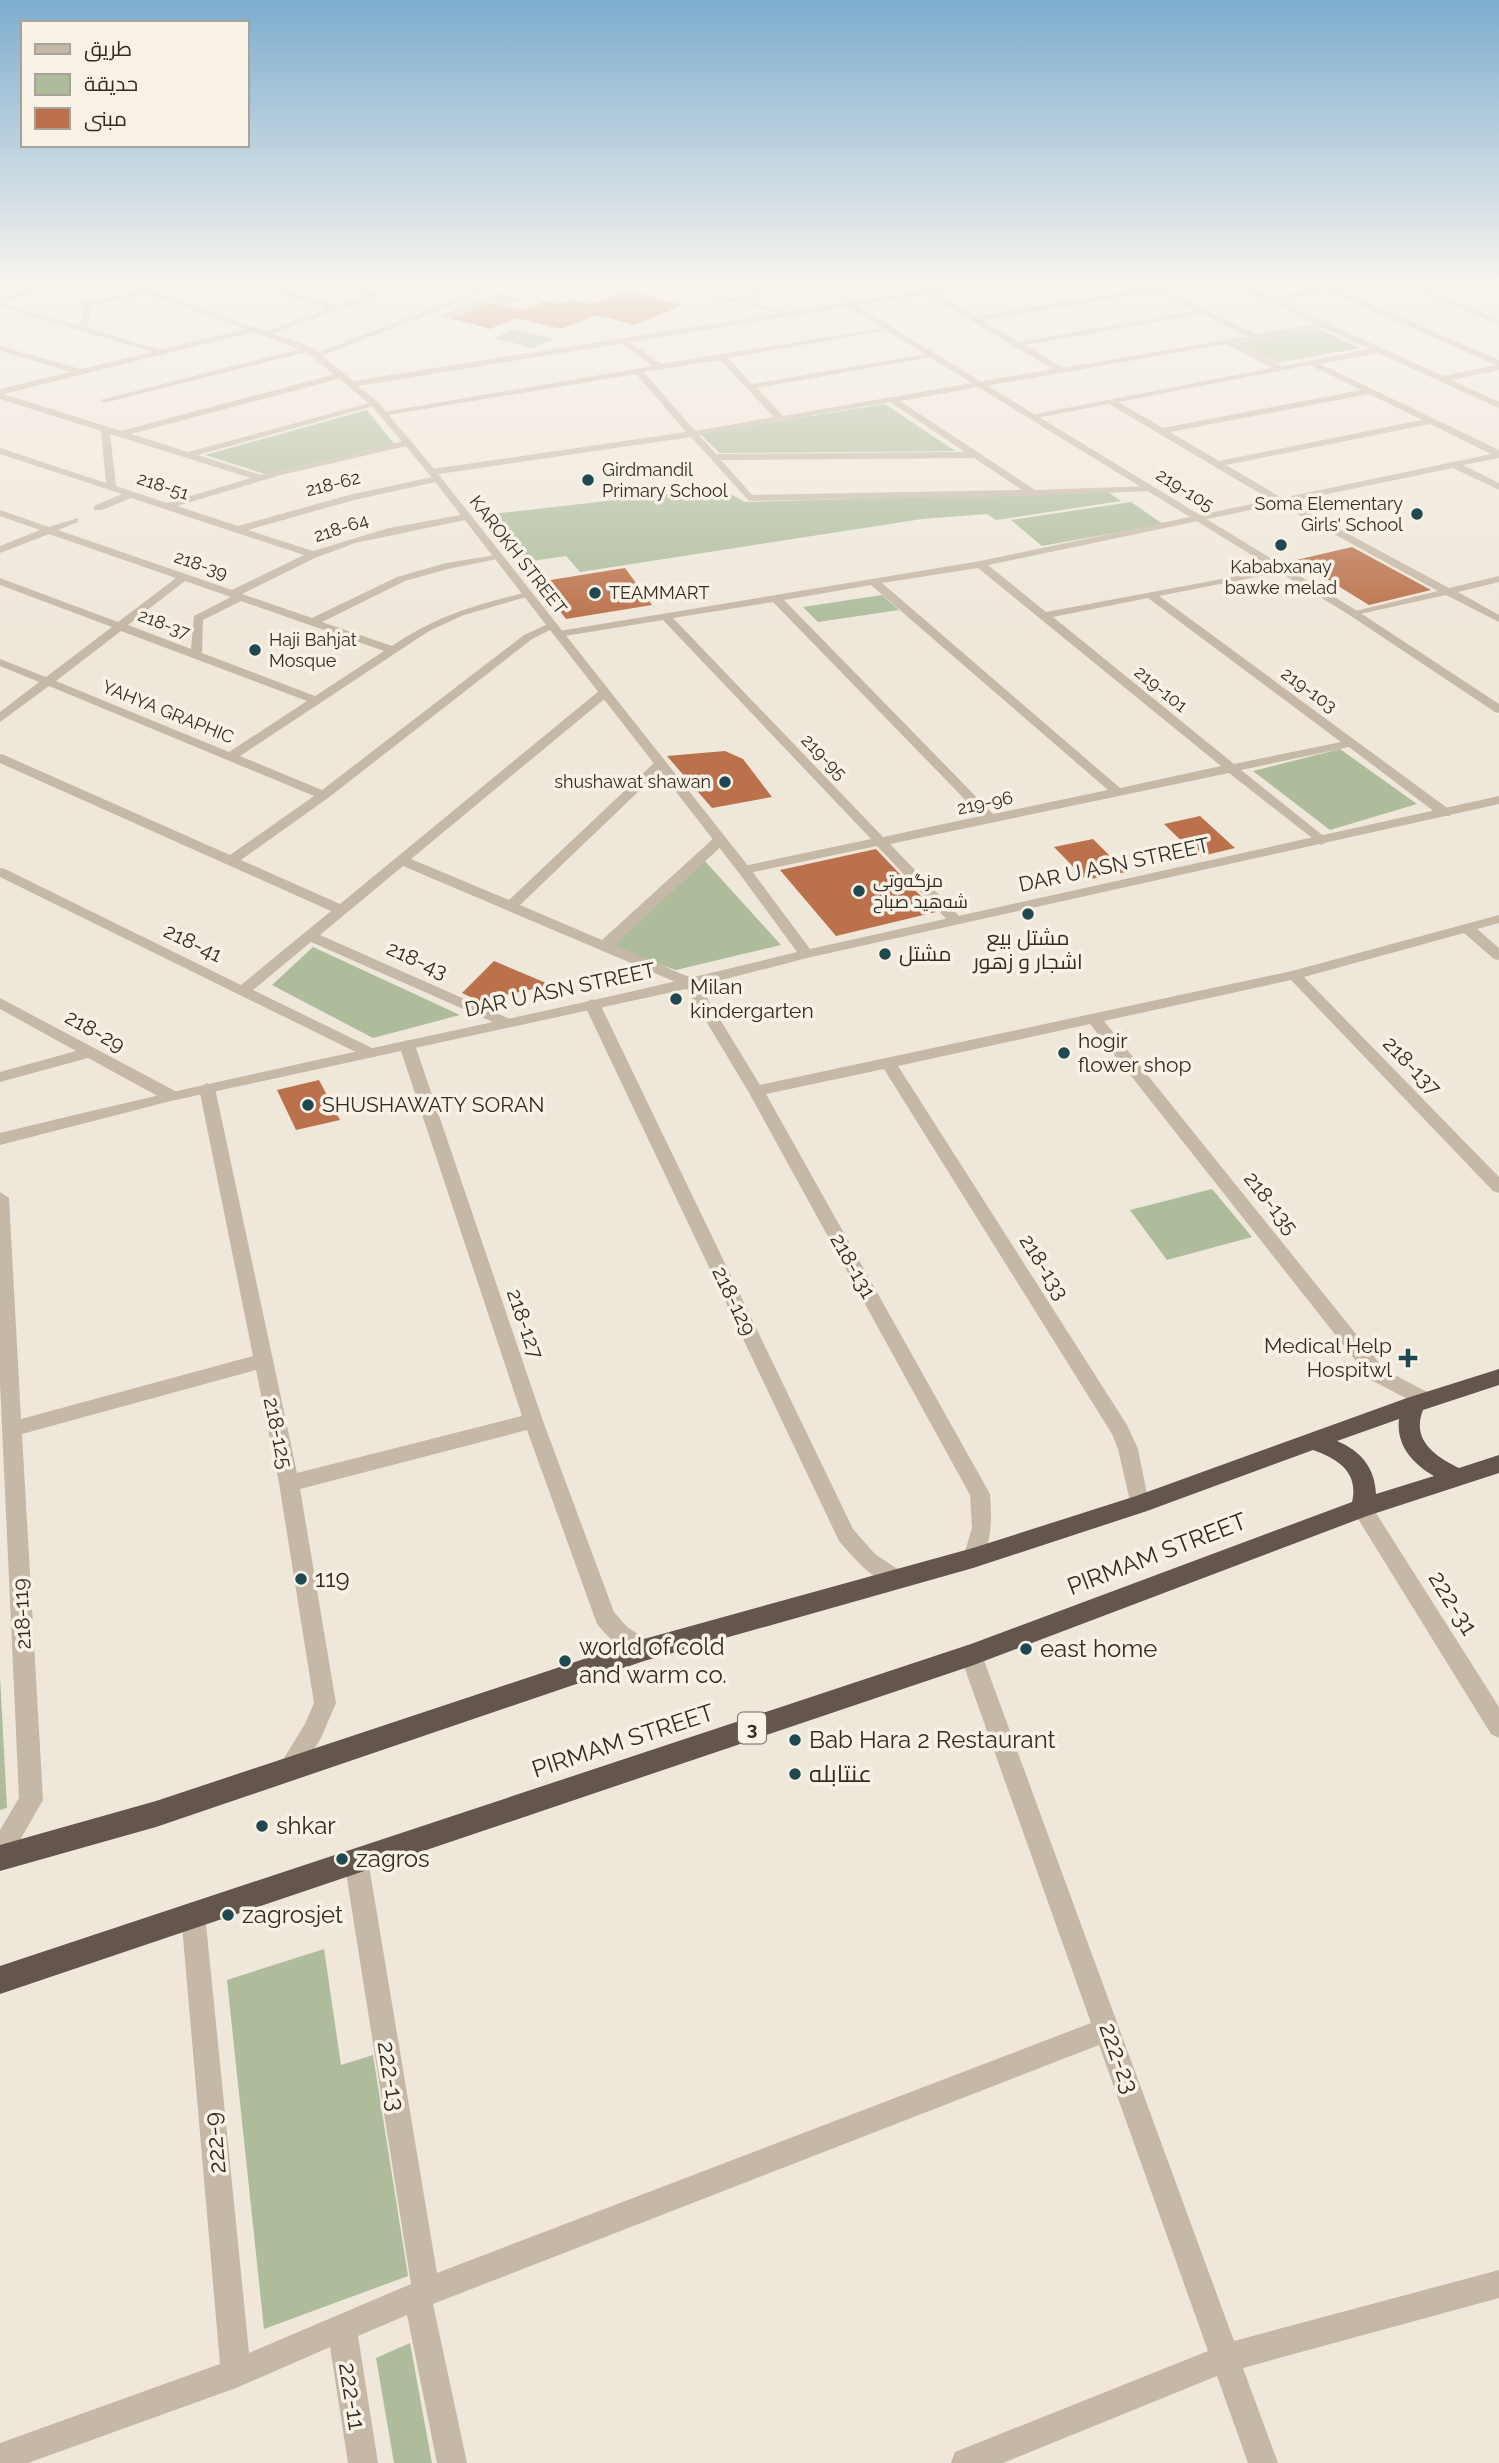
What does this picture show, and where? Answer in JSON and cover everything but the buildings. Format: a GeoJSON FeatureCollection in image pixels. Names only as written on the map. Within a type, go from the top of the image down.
{"type":"FeatureCollection","features":[{"type":"Feature","properties":{"kind":"highway"},"geometry":{"type":"LineString","coordinates":[[0,1856],[156,1814],[644,1650],[973,1558],[1139,1504],[1420,1402],[1499,1377]]}},
{"type":"Feature","properties":{"kind":"highway"},"geometry":{"type":"LineString","coordinates":[[1420,1402],[1407,1418],[1408,1435],[1418,1452],[1436,1467],[1458,1477]]}},
{"type":"Feature","properties":{"kind":"highway"},"geometry":{"type":"LineString","coordinates":[[1312,1441],[1333,1447],[1352,1459],[1364,1475],[1367,1493],[1362,1508]]}},
{"type":"Feature","properties":{"kind":"highway","name":"PIRMAM STREET"},"geometry":{"type":"LineString","coordinates":[[0,1980],[971,1655],[1362,1508],[1499,1464]]}},
{"type":"Feature","properties":{"kind":"street"},"geometry":{"type":"LineString","coordinates":[[12,398],[260,478]]}},
{"type":"Feature","properties":{"kind":"street"},"geometry":{"type":"LineString","coordinates":[[104,400],[113,398]]}},
{"type":"Feature","properties":{"kind":"street"},"geometry":{"type":"LineString","coordinates":[[121,434],[272,398]]}},
{"type":"Feature","properties":{"kind":"street","name":"KAROKH STREET"},"geometry":{"type":"LineString","coordinates":[[368,398],[408,443],[498,556],[744,870],[806,954]]}},
{"type":"Feature","properties":{"kind":"street"},"geometry":{"type":"LineString","coordinates":[[383,413],[472,398]]}},
{"type":"Feature","properties":{"kind":"street"},"geometry":{"type":"LineString","coordinates":[[661,398],[749,498],[1148,488]]}},
{"type":"Feature","properties":{"kind":"street"},"geometry":{"type":"LineString","coordinates":[[761,398],[781,419]]}},
{"type":"Feature","properties":{"kind":"street","name":"218-62"},"geometry":{"type":"LineString","coordinates":[[239,529],[434,476],[897,398]]}},
{"type":"Feature","properties":{"kind":"street","name":"219-105"},"geometry":{"type":"LineString","coordinates":[[1002,398],[1354,614],[1499,709]]}},
{"type":"Feature","properties":{"kind":"street"},"geometry":{"type":"LineString","coordinates":[[1031,416],[1126,398]]}},
{"type":"Feature","properties":{"kind":"street"},"geometry":{"type":"LineString","coordinates":[[1162,431],[1334,398]]}},
{"type":"Feature","properties":{"kind":"street"},"geometry":{"type":"LineString","coordinates":[[1384,398],[1499,455]]}},
{"type":"Feature","properties":{"kind":"street"},"geometry":{"type":"LineString","coordinates":[[891,399],[1032,493]]}},
{"type":"Feature","properties":{"kind":"street"},"geometry":{"type":"LineString","coordinates":[[1110,401],[1282,502],[1499,619]]}},
{"type":"Feature","properties":{"kind":"street"},"geometry":{"type":"LineString","coordinates":[[190,455],[374,403]]}},
{"type":"Feature","properties":{"kind":"street"},"geometry":{"type":"LineString","coordinates":[[1218,464],[1432,421]]}},
{"type":"Feature","properties":{"kind":"street"},"geometry":{"type":"LineString","coordinates":[[105,429],[111,488]]}},
{"type":"Feature","properties":{"kind":"street"},"geometry":{"type":"LineString","coordinates":[[168,506],[260,478],[408,443]]}},
{"type":"Feature","properties":{"kind":"street","name":"218-51"},"geometry":{"type":"LineString","coordinates":[[0,451],[315,555]]}},
{"type":"Feature","properties":{"kind":"street"},"geometry":{"type":"LineString","coordinates":[[713,457],[977,455]]}},
{"type":"Feature","properties":{"kind":"street"},"geometry":{"type":"LineString","coordinates":[[231,861],[323,795],[528,637],[555,630],[666,617],[980,565],[1499,455]]}},
{"type":"Feature","properties":{"kind":"street"},"geometry":{"type":"LineString","coordinates":[[1455,465],[1499,487]]}},
{"type":"Feature","properties":{"kind":"street"},"geometry":{"type":"LineString","coordinates":[[98,508],[131,494]]}},
{"type":"Feature","properties":{"kind":"street","name":"218-39"},"geometry":{"type":"LineString","coordinates":[[0,513],[390,649]]}},
{"type":"Feature","properties":{"kind":"street","name":"218-64"},"geometry":{"type":"LineString","coordinates":[[196,655],[198,618],[315,555],[372,536],[466,517]]}},
{"type":"Feature","properties":{"kind":"street"},"geometry":{"type":"LineString","coordinates":[[0,550],[74,520]]}},
{"type":"Feature","properties":{"kind":"street"},"geometry":{"type":"LineString","coordinates":[[313,622],[401,579],[446,566],[498,556]]}},
{"type":"Feature","properties":{"kind":"street","name":"219-101"},"geometry":{"type":"LineString","coordinates":[[980,565],[1321,841]]}},
{"type":"Feature","properties":{"kind":"street"},"geometry":{"type":"LineString","coordinates":[[1043,616],[1281,569]]}},
{"type":"Feature","properties":{"kind":"street"},"geometry":{"type":"LineString","coordinates":[[0,718],[184,577]]}},
{"type":"Feature","properties":{"kind":"street"},"geometry":{"type":"LineString","coordinates":[[1354,614],[1499,579]]}},
{"type":"Feature","properties":{"kind":"street","name":"218-37"},"geometry":{"type":"LineString","coordinates":[[0,581],[315,700]]}},
{"type":"Feature","properties":{"kind":"street"},"geometry":{"type":"LineString","coordinates":[[874,582],[1119,793]]}},
{"type":"Feature","properties":{"kind":"street"},"geometry":{"type":"LineString","coordinates":[[230,757],[390,649],[460,613],[528,595]]}},
{"type":"Feature","properties":{"kind":"street","name":"219-103"},"geometry":{"type":"LineString","coordinates":[[1152,596],[1445,813]]}},
{"type":"Feature","properties":{"kind":"street"},"geometry":{"type":"LineString","coordinates":[[776,598],[991,819]]}},
{"type":"Feature","properties":{"kind":"street","name":"219-95"},"geometry":{"type":"LineString","coordinates":[[666,617],[956,921]]}},
{"type":"Feature","properties":{"kind":"street","name":"YAHYA GRAPHIC"},"geometry":{"type":"LineString","coordinates":[[0,662],[323,795]]}},
{"type":"Feature","properties":{"kind":"street"},"geometry":{"type":"LineString","coordinates":[[243,991],[604,693]]}},
{"type":"Feature","properties":{"kind":"street","name":"219-96"},"geometry":{"type":"LineString","coordinates":[[744,870],[1352,743]]}},
{"type":"Feature","properties":{"kind":"street"},"geometry":{"type":"LineString","coordinates":[[0,758],[341,910]]}},
{"type":"Feature","properties":{"kind":"street"},"geometry":{"type":"LineString","coordinates":[[511,906],[660,764]]}},
{"type":"Feature","properties":{"kind":"street","name":"DAR U ASN STREET"},"geometry":{"type":"LineString","coordinates":[[0,1139],[171,1096],[1499,800]]}},
{"type":"Feature","properties":{"kind":"street"},"geometry":{"type":"LineString","coordinates":[[604,946],[720,840]]}},
{"type":"Feature","properties":{"kind":"street"},"geometry":{"type":"LineString","coordinates":[[402,860],[691,982]]}},
{"type":"Feature","properties":{"kind":"street","name":"218-41"},"geometry":{"type":"LineString","coordinates":[[0,872],[368,1053]]}},
{"type":"Feature","properties":{"kind":"street"},"geometry":{"type":"LineString","coordinates":[[756,1091],[1294,975],[1499,919]]}},
{"type":"Feature","properties":{"kind":"street"},"geometry":{"type":"LineString","coordinates":[[1467,928],[1499,956]]}},
{"type":"Feature","properties":{"kind":"street","name":"218-43"},"geometry":{"type":"LineString","coordinates":[[310,936],[507,1023]]}},
{"type":"Feature","properties":{"kind":"street","name":"218-137"},"geometry":{"type":"LineString","coordinates":[[1294,975],[1499,1187]]}},
{"type":"Feature","properties":{"kind":"street","name":"218-131"},"geometry":{"type":"LineString","coordinates":[[691,982],[756,1091],[980,1494],[982,1528],[973,1558]]}},
{"type":"Feature","properties":{"kind":"street","name":"218-29"},"geometry":{"type":"LineString","coordinates":[[0,1003],[171,1096]]}},
{"type":"Feature","properties":{"kind":"street","name":"218-129"},"geometry":{"type":"LineString","coordinates":[[592,1004],[846,1535],[867,1560],[898,1580]]}},
{"type":"Feature","properties":{"kind":"street","name":"218-135"},"geometry":{"type":"LineString","coordinates":[[1094,1017],[1378,1375],[1420,1402]]}},
{"type":"Feature","properties":{"kind":"street","name":"218-127"},"geometry":{"type":"LineString","coordinates":[[407,1045],[533,1421],[605,1617],[619,1634],[644,1650]]}},
{"type":"Feature","properties":{"kind":"street"},"geometry":{"type":"LineString","coordinates":[[0,1077],[90,1052]]}},
{"type":"Feature","properties":{"kind":"street","name":"218-133"},"geometry":{"type":"LineString","coordinates":[[888,1063],[1120,1431],[1128,1449],[1139,1504]]}},
{"type":"Feature","properties":{"kind":"street","name":"218-125"},"geometry":{"type":"LineString","coordinates":[[207,1088],[289,1483],[325,1703],[313,1731],[288,1771]]}},
{"type":"Feature","properties":{"kind":"street","name":"218-119"},"geometry":{"type":"LineString","coordinates":[[0,1198],[32,1800],[0,1856]]}},
{"type":"Feature","properties":{"kind":"street"},"geometry":{"type":"LineString","coordinates":[[12,1429],[264,1360]]}},
{"type":"Feature","properties":{"kind":"street"},"geometry":{"type":"LineString","coordinates":[[289,1483],[533,1421]]}},
{"type":"Feature","properties":{"kind":"street","name":"222-31"},"geometry":{"type":"LineString","coordinates":[[1362,1508],[1499,1727]]}},
{"type":"Feature","properties":{"kind":"street","name":"222-23"},"geometry":{"type":"LineString","coordinates":[[971,1655],[1263,2463]]}},
{"type":"Feature","properties":{"kind":"street","name":"222-13"},"geometry":{"type":"LineString","coordinates":[[356,1860],[422,2294],[452,2463]]}},
{"type":"Feature","properties":{"kind":"street","name":"222-9"},"geometry":{"type":"LineString","coordinates":[[193,1914],[236,2373]]}},
{"type":"Feature","properties":{"kind":"street"},"geometry":{"type":"LineString","coordinates":[[0,2458],[236,2373],[422,2294],[1108,2029]]}},
{"type":"Feature","properties":{"kind":"street"},"geometry":{"type":"LineString","coordinates":[[966,2463],[1226,2358],[1499,2284]]}},
{"type":"Feature","properties":{"kind":"street","name":"222-11"},"geometry":{"type":"LineString","coordinates":[[342,2328],[363,2463]]}},
{"type":"Feature","properties":{"kind":"green space"},"geometry":{"type":"Polygon","coordinates":[[[885,404],[955,451],[720,453],[700,434],[885,404]]]}},
{"type":"Feature","properties":{"kind":"green space"},"geometry":{"type":"Polygon","coordinates":[[[367,410],[394,444],[265,474],[205,455],[367,410]]]}},
{"type":"Feature","properties":{"kind":"green space"},"geometry":{"type":"Polygon","coordinates":[[[720,488],[745,502],[1108,492],[1121,501],[996,520],[987,514],[922,519],[580,572],[566,556],[525,562],[493,514],[720,488]]]}},
{"type":"Feature","properties":{"kind":"green space"},"geometry":{"type":"Polygon","coordinates":[[[1131,502],[1163,524],[1042,546],[1011,520],[1131,502]]]}},
{"type":"Feature","properties":{"kind":"green space"},"geometry":{"type":"Polygon","coordinates":[[[882,595],[899,610],[818,622],[803,607],[882,595]]]}},
{"type":"Feature","properties":{"kind":"green space"},"geometry":{"type":"Polygon","coordinates":[[[1340,749],[1417,804],[1330,830],[1253,771],[1340,749]]]}},
{"type":"Feature","properties":{"kind":"green space"},"geometry":{"type":"Polygon","coordinates":[[[704,860],[781,945],[676,970],[610,948],[704,860]]]}},
{"type":"Feature","properties":{"kind":"green space"},"geometry":{"type":"Polygon","coordinates":[[[313,947],[460,1015],[373,1038],[272,985],[313,947]]]}},
{"type":"Feature","properties":{"kind":"green space"},"geometry":{"type":"Polygon","coordinates":[[[1212,1189],[1252,1237],[1167,1260],[1130,1210],[1212,1189]]]}},
{"type":"Feature","properties":{"kind":"green space"},"geometry":{"type":"Polygon","coordinates":[[[0,1676],[7,1808],[0,1810],[0,1676]]]}},
{"type":"Feature","properties":{"kind":"green space"},"geometry":{"type":"Polygon","coordinates":[[[324,1949],[341,2065],[373,2055],[408,2276],[264,2329],[227,1980],[324,1949]]]}},
{"type":"Feature","properties":{"kind":"green space"},"geometry":{"type":"Polygon","coordinates":[[[410,2343],[432,2463],[394,2463],[376,2358],[410,2343]]]}},
{"type":"Feature","properties":{"kind":"place","name":"Girdmandil Primary School"},"geometry":{"type":"Point","coordinates":[588,480]}},
{"type":"Feature","properties":{"kind":"place","name":"Soma Elementary Girls' School"},"geometry":{"type":"Point","coordinates":[1417,514]}},
{"type":"Feature","properties":{"kind":"place","name":"Kababxanay bawke melad"},"geometry":{"type":"Point","coordinates":[1281,545]}},
{"type":"Feature","properties":{"kind":"place","name":"TEAMMART"},"geometry":{"type":"Point","coordinates":[595,593]}},
{"type":"Feature","properties":{"kind":"place","name":"Haji Bahjat Mosque"},"geometry":{"type":"Point","coordinates":[255,650]}},
{"type":"Feature","properties":{"kind":"place","name":"shushawat shawan"},"geometry":{"type":"Point","coordinates":[725,782]}},
{"type":"Feature","properties":{"kind":"place","name":"مزگه‌وتی شه‌هید صباح"},"geometry":{"type":"Point","coordinates":[859,891]}},
{"type":"Feature","properties":{"kind":"place","name":"مشتل بيع اشجار و زهور"},"geometry":{"type":"Point","coordinates":[1028,914]}},
{"type":"Feature","properties":{"kind":"place","name":"مشتل"},"geometry":{"type":"Point","coordinates":[885,954]}},
{"type":"Feature","properties":{"kind":"place","name":"Milan kindergarten"},"geometry":{"type":"Point","coordinates":[676,999]}},
{"type":"Feature","properties":{"kind":"place","name":"hogir flower shop"},"geometry":{"type":"Point","coordinates":[1064,1053]}},
{"type":"Feature","properties":{"kind":"place","name":"SHUSHAWATY SORAN"},"geometry":{"type":"Point","coordinates":[308,1105]}},
{"type":"Feature","properties":{"kind":"place","name":"Medical Help Hospitwl"},"geometry":{"type":"Point","coordinates":[1408,1358]}},
{"type":"Feature","properties":{"kind":"place","name":"119"},"geometry":{"type":"Point","coordinates":[301,1579]}},
{"type":"Feature","properties":{"kind":"place","name":"east home"},"geometry":{"type":"Point","coordinates":[1026,1649]}},
{"type":"Feature","properties":{"kind":"place","name":"world of cold and warm co."},"geometry":{"type":"Point","coordinates":[565,1661]}},
{"type":"Feature","properties":{"kind":"place","name":"Bab Hara 2 Restaurant"},"geometry":{"type":"Point","coordinates":[795,1740]}},
{"type":"Feature","properties":{"kind":"place","name":"عنتابله"},"geometry":{"type":"Point","coordinates":[795,1774]}},
{"type":"Feature","properties":{"kind":"place","name":"shkar"},"geometry":{"type":"Point","coordinates":[262,1826]}},
{"type":"Feature","properties":{"kind":"place","name":"zagros"},"geometry":{"type":"Point","coordinates":[342,1859]}},
{"type":"Feature","properties":{"kind":"place","name":"zagrosjet"},"geometry":{"type":"Point","coordinates":[228,1915]}}]}
